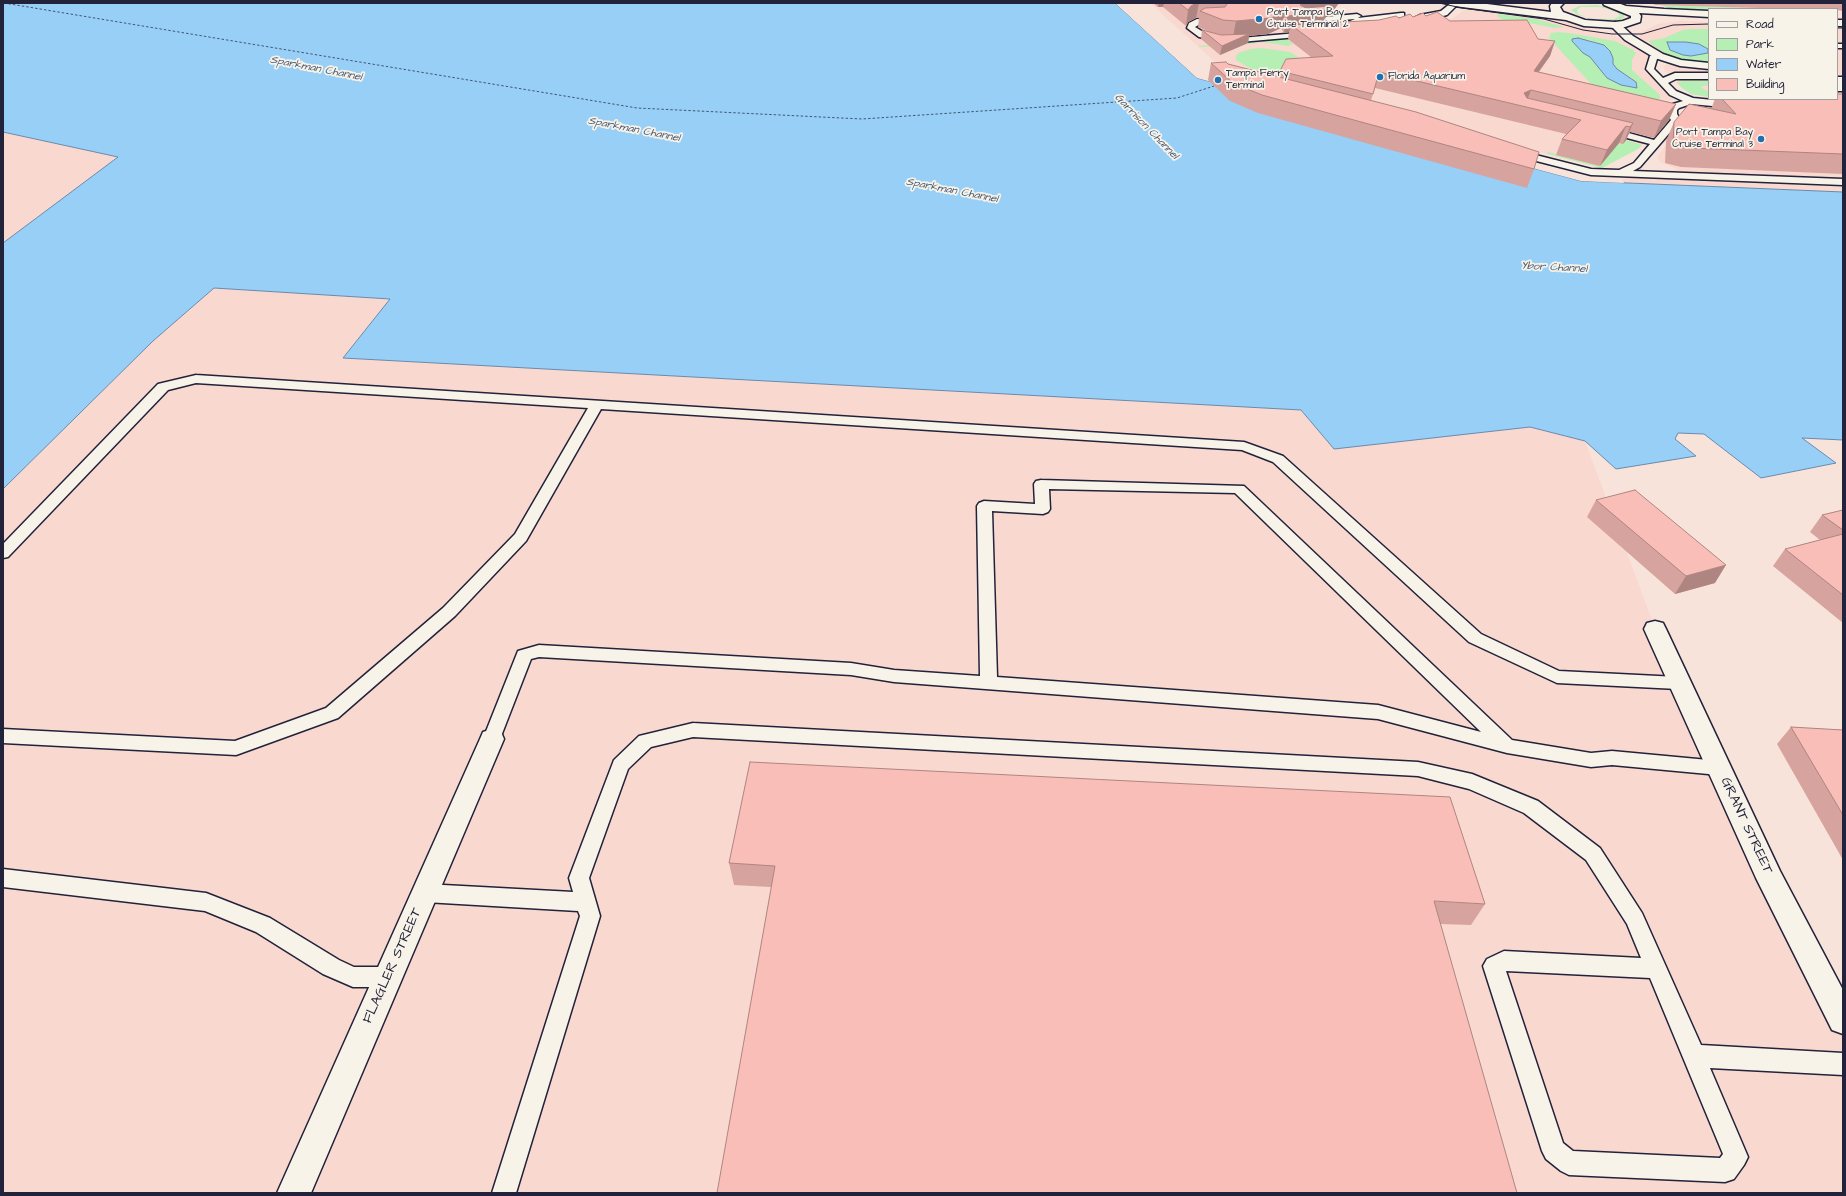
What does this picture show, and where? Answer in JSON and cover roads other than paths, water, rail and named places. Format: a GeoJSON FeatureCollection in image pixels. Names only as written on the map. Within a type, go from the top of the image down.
{"type":"FeatureCollection","features":[{"type":"Feature","properties":{"kind":"street"},"geometry":{"type":"LineString","coordinates":[[1455,3],[1566,17],[1595,24],[1615,25],[1625,24],[1636,20],[1669,18],[1708,19]]}},
{"type":"Feature","properties":{"kind":"street"},"geometry":{"type":"LineString","coordinates":[[1479,3],[1523,7],[1557,5],[1555,10],[1559,14],[1566,17]]}},
{"type":"Feature","properties":{"kind":"street"},"geometry":{"type":"LineString","coordinates":[[1617,5],[1664,12],[1708,14]]}},
{"type":"Feature","properties":{"kind":"street"},"geometry":{"type":"LineString","coordinates":[[1617,5],[1636,16],[1636,20]]}},
{"type":"Feature","properties":{"kind":"street"},"geometry":{"type":"LineString","coordinates":[[1615,25],[1628,38],[1659,56],[1680,63],[1708,66]]}},
{"type":"Feature","properties":{"kind":"street","name":"GRANT STREET"},"geometry":{"type":"LineString","coordinates":[[1655,629],[1678,683],[1770,878],[1843,1020]]}},
{"type":"Feature","properties":{"kind":"street","name":"FLAGLER STREET"},"geometry":{"type":"LineString","coordinates":[[294,1193],[492,739]]}},
{"type":"Feature","properties":{"kind":"lane"},"geometry":{"type":"LineString","coordinates":[[1222,24],[1200,22],[1192,28],[1202,35],[1229,41],[1319,33],[1338,30],[1354,21],[1407,16],[1439,15],[1444,13],[1455,3]]}},
{"type":"Feature","properties":{"kind":"lane"},"geometry":{"type":"LineString","coordinates":[[1364,9],[1299,17],[1386,11],[1407,16]]}},
{"type":"Feature","properties":{"kind":"lane"},"geometry":{"type":"LineString","coordinates":[[1659,56],[1653,58],[1650,69],[1673,93],[1691,101],[1711,104],[1742,105]]}},
{"type":"Feature","properties":{"kind":"lane"},"geometry":{"type":"LineString","coordinates":[[1662,82],[1675,76],[1708,76]]}},
{"type":"Feature","properties":{"kind":"lane"},"geometry":{"type":"LineString","coordinates":[[1621,173],[1637,166],[1676,120],[1668,109],[1691,101]]}},
{"type":"Feature","properties":{"kind":"lane"},"geometry":{"type":"LineString","coordinates":[[1601,129],[1656,143]]}},
{"type":"Feature","properties":{"kind":"lane"},"geometry":{"type":"LineString","coordinates":[[1506,150],[1590,172],[1843,182]]}},
{"type":"Feature","properties":{"kind":"lane"},"geometry":{"type":"LineString","coordinates":[[3,552],[163,387],[196,379],[1244,446],[1278,459],[1475,638],[1557,676],[1678,683]]}},
{"type":"Feature","properties":{"kind":"lane"},"geometry":{"type":"LineString","coordinates":[[3,736],[236,748],[332,713],[449,612],[522,537],[597,404]]}},
{"type":"Feature","properties":{"kind":"lane"},"geometry":{"type":"LineString","coordinates":[[989,683],[984,506],[1042,510],[1041,484],[1239,489],[1507,746]]}},
{"type":"Feature","properties":{"kind":"lane"},"geometry":{"type":"LineString","coordinates":[[492,739],[524,655],[539,651],[851,668],[894,676],[1378,712],[1507,746],[1591,760],[1612,758],[1719,768]]}},
{"type":"Feature","properties":{"kind":"lane"},"geometry":{"type":"LineString","coordinates":[[504,1193],[590,916],[579,878],[620,765],[645,741],[693,730],[1418,769],[1472,782],[1531,807],[1593,854],[1635,919],[1657,969],[1694,1056],[1736,1157],[1725,1170],[1570,1163],[1554,1151],[1494,966],[1504,961],[1657,969]]}},
{"type":"Feature","properties":{"kind":"lane"},"geometry":{"type":"LineString","coordinates":[[3,878],[206,902],[263,925],[331,967],[353,977],[388,977]]}},
{"type":"Feature","properties":{"kind":"lane"},"geometry":{"type":"LineString","coordinates":[[425,893],[585,902]]}},
{"type":"Feature","properties":{"kind":"lane"},"geometry":{"type":"LineString","coordinates":[[1694,1056],[1843,1064]]}},
{"type":"Feature","properties":{"kind":"water"},"geometry":{"type":"Polygon","coordinates":[[[3,3],[1115,3],[1197,78],[1581,181],[1843,192],[1843,440],[1802,438],[1836,463],[1761,478],[1704,434],[1678,433],[1675,439],[1696,456],[1616,469],[1585,441],[1530,427],[1334,449],[1301,410],[343,358],[390,299],[214,288],[153,341],[3,489],[3,243],[118,157],[3,132],[3,3]]]}},
{"type":"Feature","properties":{"kind":"water"},"geometry":{"type":"Polygon","coordinates":[[[1578,38],[1604,45],[1610,51],[1613,58],[1613,64],[1617,69],[1636,82],[1637,88],[1621,85],[1607,78],[1590,57],[1583,53],[1572,41],[1572,39],[1578,38]]]}},
{"type":"Feature","properties":{"kind":"water"},"geometry":{"type":"Polygon","coordinates":[[[1667,42],[1699,44],[1708,49],[1708,53],[1691,56],[1683,55],[1670,50],[1667,42]]]}},
{"type":"Feature","properties":{"kind":"tram line"},"geometry":{"type":"LineString","coordinates":[[1439,3],[1462,8],[1544,19],[1583,30],[1612,34],[1642,34],[1673,25],[1708,24]]}},
{"type":"Feature","properties":{"kind":"tram line"},"geometry":{"type":"LineString","coordinates":[[1838,28],[1843,28]]}},
{"type":"Feature","properties":{"kind":"place","name":"Port Tampa Bay Cruise Terminal 2"},"geometry":{"type":"Point","coordinates":[1259,19]}},
{"type":"Feature","properties":{"kind":"place","name":"Florida Aquarium"},"geometry":{"type":"Point","coordinates":[1380,77]}},
{"type":"Feature","properties":{"kind":"place","name":"Tampa Ferry Terminal"},"geometry":{"type":"Point","coordinates":[1218,80]}},
{"type":"Feature","properties":{"kind":"place","name":"Port Tampa Bay Cruise Terminal 3"},"geometry":{"type":"Point","coordinates":[1761,139]}},
{"type":"Feature","properties":{"kind":"water label","name":"Sparkman Channel"},"geometry":{"type":"Point","coordinates":[316,69]}},
{"type":"Feature","properties":{"kind":"water label","name":"Garrison Channel"},"geometry":{"type":"Point","coordinates":[1146,127]}},
{"type":"Feature","properties":{"kind":"water label","name":"Sparkman Channel"},"geometry":{"type":"Point","coordinates":[634,130]}},
{"type":"Feature","properties":{"kind":"water label","name":"Sparkman Channel"},"geometry":{"type":"Point","coordinates":[952,191]}},
{"type":"Feature","properties":{"kind":"water label","name":"Ybor Channel"},"geometry":{"type":"Point","coordinates":[1554,268]}}]}
